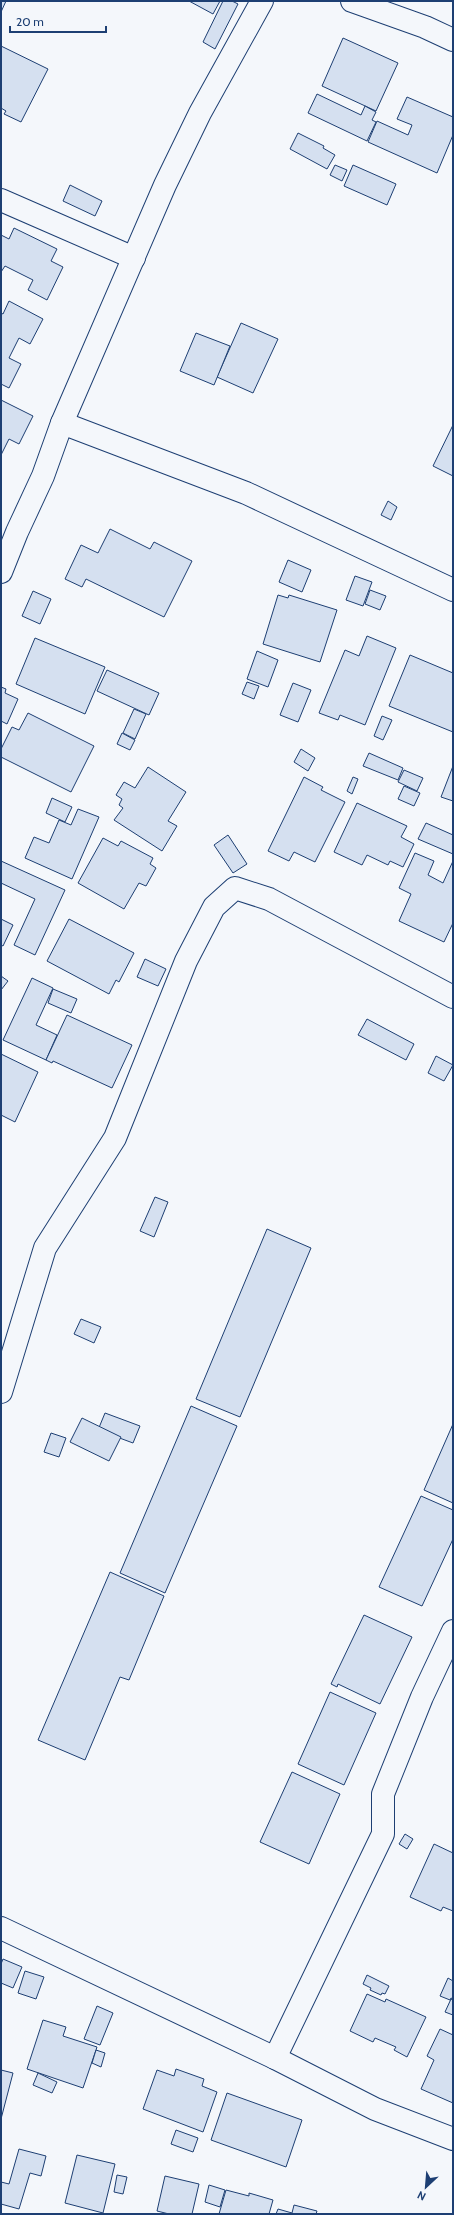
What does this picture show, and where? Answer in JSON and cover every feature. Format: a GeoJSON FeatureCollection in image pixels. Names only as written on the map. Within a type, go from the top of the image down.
{"type":"FeatureCollection","features":[{"type":"Feature","properties":{"kind":"street"},"geometry":{"type":"LineString","coordinates":[[1,572],[17,532],[43,476],[62,423],[134,258],[164,184],[200,113],[262,1]]}},
{"type":"Feature","properties":{"kind":"street"},"geometry":{"type":"LineString","coordinates":[[352,1],[426,27],[453,40]]}},
{"type":"Feature","properties":{"kind":"street"},"geometry":{"type":"LineString","coordinates":[[1,200],[134,258]]}},
{"type":"Feature","properties":{"kind":"street"},"geometry":{"type":"LineString","coordinates":[[62,423],[246,493],[453,590]]}},
{"type":"Feature","properties":{"kind":"street"},"geometry":{"type":"LineString","coordinates":[[1,1392],[46,1248],[115,1138],[186,961],[214,907],[235,888],[269,899],[453,997]]}},
{"type":"Feature","properties":{"kind":"street"},"geometry":{"type":"LineString","coordinates":[[275,2058],[383,1834],[384,1794],[422,1697],[453,1631]]}},
{"type":"Feature","properties":{"kind":"street"},"geometry":{"type":"LineString","coordinates":[[1,1928],[275,2058],[375,2109],[453,2139]]}},
{"type":"Feature","properties":{"kind":"building"},"geometry":{"type":"Polygon","coordinates":[[[1,1],[6,1],[1,12],[1,1]]]}},
{"type":"Feature","properties":{"kind":"building"},"geometry":{"type":"Polygon","coordinates":[[[189,1],[220,1],[213,14],[189,1]]]}},
{"type":"Feature","properties":{"kind":"building"},"geometry":{"type":"Polygon","coordinates":[[[223,1],[232,1],[238,4],[215,49],[203,42],[223,1]]]}},
{"type":"Feature","properties":{"kind":"building"},"geometry":{"type":"Polygon","coordinates":[[[343,38],[398,63],[376,111],[322,86],[343,38]]]}},
{"type":"Feature","properties":{"kind":"building"},"geometry":{"type":"Polygon","coordinates":[[[1,46],[48,69],[21,122],[4,114],[6,111],[1,108],[1,46]]]}},
{"type":"Feature","properties":{"kind":"building"},"geometry":{"type":"Polygon","coordinates":[[[317,94],[361,115],[365,106],[376,112],[372,120],[376,122],[367,141],[308,113],[317,94]]]}},
{"type":"Feature","properties":{"kind":"building"},"geometry":{"type":"Polygon","coordinates":[[[407,97],[453,117],[453,135],[437,173],[368,142],[377,121],[408,135],[412,125],[397,119],[407,97]]]}},
{"type":"Feature","properties":{"kind":"building"},"geometry":{"type":"Polygon","coordinates":[[[298,133],[324,146],[323,148],[335,155],[327,169],[290,149],[298,133]]]}},
{"type":"Feature","properties":{"kind":"building"},"geometry":{"type":"Polygon","coordinates":[[[335,165],[347,170],[342,181],[330,175],[335,165]]]}},
{"type":"Feature","properties":{"kind":"building"},"geometry":{"type":"Polygon","coordinates":[[[353,165],[396,184],[387,205],[344,186],[353,165]]]}},
{"type":"Feature","properties":{"kind":"building"},"geometry":{"type":"Polygon","coordinates":[[[70,185],[102,201],[95,216],[63,201],[70,185]]]}},
{"type":"Feature","properties":{"kind":"building"},"geometry":{"type":"Polygon","coordinates":[[[14,228],[57,249],[51,261],[63,267],[47,300],[28,290],[33,280],[5,266],[1,272],[1,235],[9,239],[14,228]]]}},
{"type":"Feature","properties":{"kind":"building"},"geometry":{"type":"Polygon","coordinates":[[[9,301],[43,319],[30,344],[19,338],[9,358],[21,364],[9,388],[1,384],[1,313],[3,314],[9,301]]]}},
{"type":"Feature","properties":{"kind":"building"},"geometry":{"type":"Polygon","coordinates":[[[241,323],[278,339],[253,393],[217,377],[241,323]]]}},
{"type":"Feature","properties":{"kind":"building"},"geometry":{"type":"Polygon","coordinates":[[[196,333],[230,346],[214,385],[180,371],[196,333]]]}},
{"type":"Feature","properties":{"kind":"building"},"geometry":{"type":"Polygon","coordinates":[[[1,400],[33,416],[19,444],[9,439],[1,455],[1,400]]]}},
{"type":"Feature","properties":{"kind":"building"},"geometry":{"type":"Polygon","coordinates":[[[453,425],[453,476],[433,466],[453,425]]]}},
{"type":"Feature","properties":{"kind":"building"},"geometry":{"type":"Polygon","coordinates":[[[388,501],[397,507],[391,520],[381,515],[388,501]]]}},
{"type":"Feature","properties":{"kind":"building"},"geometry":{"type":"Polygon","coordinates":[[[110,529],[150,549],[154,542],[192,561],[164,617],[86,579],[82,587],[65,579],[81,545],[98,553],[110,529]]]}},
{"type":"Feature","properties":{"kind":"building"},"geometry":{"type":"Polygon","coordinates":[[[288,560],[311,570],[302,592],[279,582],[288,560]]]}},
{"type":"Feature","properties":{"kind":"building"},"geometry":{"type":"Polygon","coordinates":[[[355,576],[372,582],[363,606],[346,600],[355,576]]]}},
{"type":"Feature","properties":{"kind":"building"},"geometry":{"type":"Polygon","coordinates":[[[370,590],[386,596],[380,610],[365,604],[370,590]]]}},
{"type":"Feature","properties":{"kind":"building"},"geometry":{"type":"Polygon","coordinates":[[[33,591],[51,599],[40,624],[22,616],[33,591]]]}},
{"type":"Feature","properties":{"kind":"building"},"geometry":{"type":"Polygon","coordinates":[[[278,595],[288,598],[289,595],[337,610],[320,662],[263,644],[278,595]]]}},
{"type":"Feature","properties":{"kind":"building"},"geometry":{"type":"Polygon","coordinates":[[[367,636],[396,648],[365,725],[340,715],[338,720],[319,713],[345,650],[359,656],[367,636]]]}},
{"type":"Feature","properties":{"kind":"building"},"geometry":{"type":"Polygon","coordinates":[[[35,638],[105,667],[85,714],[16,684],[35,638]]]}},
{"type":"Feature","properties":{"kind":"building"},"geometry":{"type":"Polygon","coordinates":[[[257,651],[278,660],[268,687],[247,679],[257,651]]]}},
{"type":"Feature","properties":{"kind":"building"},"geometry":{"type":"Polygon","coordinates":[[[410,655],[453,673],[453,732],[389,706],[410,655]]]}},
{"type":"Feature","properties":{"kind":"building"},"geometry":{"type":"Polygon","coordinates":[[[107,670],[159,693],[149,715],[97,691],[107,670]]]}},
{"type":"Feature","properties":{"kind":"building"},"geometry":{"type":"Polygon","coordinates":[[[247,682],[259,686],[254,699],[242,694],[247,682]]]}},
{"type":"Feature","properties":{"kind":"building"},"geometry":{"type":"Polygon","coordinates":[[[293,683],[311,690],[298,722],[280,715],[293,683]]]}},
{"type":"Feature","properties":{"kind":"building"},"geometry":{"type":"Polygon","coordinates":[[[1,687],[6,689],[5,693],[18,699],[7,724],[1,721],[1,687]]]}},
{"type":"Feature","properties":{"kind":"building"},"geometry":{"type":"Polygon","coordinates":[[[134,709],[146,714],[135,739],[123,733],[134,709]]]}},
{"type":"Feature","properties":{"kind":"building"},"geometry":{"type":"Polygon","coordinates":[[[28,713],[94,746],[71,792],[1,757],[1,749],[12,727],[19,730],[28,713]]]}},
{"type":"Feature","properties":{"kind":"building"},"geometry":{"type":"Polygon","coordinates":[[[382,716],[392,720],[383,740],[374,736],[382,716]]]}},
{"type":"Feature","properties":{"kind":"building"},"geometry":{"type":"Polygon","coordinates":[[[122,733],[135,740],[130,750],[117,744],[122,733]]]}},
{"type":"Feature","properties":{"kind":"building"},"geometry":{"type":"Polygon","coordinates":[[[301,749],[315,758],[308,771],[294,762],[301,749]]]}},
{"type":"Feature","properties":{"kind":"building"},"geometry":{"type":"Polygon","coordinates":[[[369,753],[403,768],[398,780],[363,766],[369,753]]]}},
{"type":"Feature","properties":{"kind":"building"},"geometry":{"type":"Polygon","coordinates":[[[453,766],[453,801],[441,797],[453,766]]]}},
{"type":"Feature","properties":{"kind":"building"},"geometry":{"type":"Polygon","coordinates":[[[148,767],[186,792],[168,821],[177,826],[162,851],[114,820],[123,808],[119,805],[122,799],[116,795],[124,782],[135,788],[148,767]]]}},
{"type":"Feature","properties":{"kind":"building"},"geometry":{"type":"Polygon","coordinates":[[[404,770],[423,778],[417,791],[398,782],[404,770]]]}},
{"type":"Feature","properties":{"kind":"building"},"geometry":{"type":"Polygon","coordinates":[[[304,777],[323,787],[321,790],[345,802],[315,862],[294,852],[289,861],[268,851],[304,777]]]}},
{"type":"Feature","properties":{"kind":"building"},"geometry":{"type":"Polygon","coordinates":[[[353,777],[358,779],[352,794],[347,791],[353,777]]]}},
{"type":"Feature","properties":{"kind":"building"},"geometry":{"type":"Polygon","coordinates":[[[404,786],[420,793],[414,806],[398,799],[404,786]]]}},
{"type":"Feature","properties":{"kind":"building"},"geometry":{"type":"Polygon","coordinates":[[[52,798],[72,807],[65,822],[46,813],[52,798]]]}},
{"type":"Feature","properties":{"kind":"building"},"geometry":{"type":"Polygon","coordinates":[[[357,803],[407,826],[401,837],[414,844],[403,867],[390,861],[388,865],[367,855],[362,865],[334,852],[357,803]]]}},
{"type":"Feature","properties":{"kind":"building"},"geometry":{"type":"Polygon","coordinates":[[[78,809],[99,817],[72,879],[25,858],[34,837],[49,843],[59,820],[71,825],[78,809]]]}},
{"type":"Feature","properties":{"kind":"building"},"geometry":{"type":"Polygon","coordinates":[[[426,823],[453,835],[453,854],[418,839],[426,823]]]}},
{"type":"Feature","properties":{"kind":"building"},"geometry":{"type":"Polygon","coordinates":[[[228,835],[247,864],[233,873],[214,845],[228,835]]]}},
{"type":"Feature","properties":{"kind":"building"},"geometry":{"type":"Polygon","coordinates":[[[103,838],[118,846],[121,841],[153,858],[150,864],[156,868],[146,886],[139,883],[124,909],[78,883],[103,838]]]}},
{"type":"Feature","properties":{"kind":"building"},"geometry":{"type":"Polygon","coordinates":[[[415,853],[434,861],[428,875],[443,883],[453,861],[453,923],[444,942],[399,921],[411,894],[399,888],[415,853]]]}},
{"type":"Feature","properties":{"kind":"building"},"geometry":{"type":"Polygon","coordinates":[[[1,861],[65,890],[35,955],[14,945],[35,899],[1,883],[1,861]]]}},
{"type":"Feature","properties":{"kind":"building"},"geometry":{"type":"Polygon","coordinates":[[[1,919],[13,925],[3,946],[1,945],[1,919]]]}},
{"type":"Feature","properties":{"kind":"building"},"geometry":{"type":"Polygon","coordinates":[[[69,919],[134,953],[119,982],[116,980],[109,994],[47,961],[69,919]]]}},
{"type":"Feature","properties":{"kind":"building"},"geometry":{"type":"Polygon","coordinates":[[[145,959],[166,969],[158,986],[137,977],[145,959]]]}},
{"type":"Feature","properties":{"kind":"building"},"geometry":{"type":"Polygon","coordinates":[[[1,976],[8,981],[1,990],[1,976]]]}},
{"type":"Feature","properties":{"kind":"building"},"geometry":{"type":"Polygon","coordinates":[[[32,978],[53,988],[36,1025],[57,1035],[46,1060],[3,1040],[32,978]]]}},
{"type":"Feature","properties":{"kind":"building"},"geometry":{"type":"Polygon","coordinates":[[[53,989],[77,999],[71,1013],[48,1003],[53,989]]]}},
{"type":"Feature","properties":{"kind":"building"},"geometry":{"type":"Polygon","coordinates":[[[67,1015],[132,1045],[112,1088],[53,1061],[52,1063],[46,1060],[67,1015]]]}},
{"type":"Feature","properties":{"kind":"building"},"geometry":{"type":"Polygon","coordinates":[[[367,1019],[414,1044],[406,1060],[358,1035],[367,1019]]]}},
{"type":"Feature","properties":{"kind":"building"},"geometry":{"type":"Polygon","coordinates":[[[1,1054],[38,1072],[15,1122],[1,1115],[1,1054]]]}},
{"type":"Feature","properties":{"kind":"building"},"geometry":{"type":"Polygon","coordinates":[[[436,1056],[453,1065],[444,1081],[428,1073],[436,1056]]]}},
{"type":"Feature","properties":{"kind":"building"},"geometry":{"type":"Polygon","coordinates":[[[155,1197],[168,1202],[154,1237],[140,1231],[155,1197]]]}},
{"type":"Feature","properties":{"kind":"building"},"geometry":{"type":"Polygon","coordinates":[[[267,1229],[311,1248],[240,1417],[196,1399],[267,1229]]]}},
{"type":"Feature","properties":{"kind":"building"},"geometry":{"type":"Polygon","coordinates":[[[81,1319],[101,1327],[94,1343],[74,1334],[81,1319]]]}},
{"type":"Feature","properties":{"kind":"building"},"geometry":{"type":"Polygon","coordinates":[[[191,1406],[237,1426],[165,1593],[120,1573],[191,1406]]]}},
{"type":"Feature","properties":{"kind":"building"},"geometry":{"type":"Polygon","coordinates":[[[105,1413],[140,1426],[133,1443],[98,1430],[105,1413]]]}},
{"type":"Feature","properties":{"kind":"building"},"geometry":{"type":"Polygon","coordinates":[[[82,1418],[121,1437],[109,1461],[70,1442],[82,1418]]]}},
{"type":"Feature","properties":{"kind":"building"},"geometry":{"type":"Polygon","coordinates":[[[453,1424],[453,1503],[424,1490],[453,1424]]]}},
{"type":"Feature","properties":{"kind":"building"},"geometry":{"type":"Polygon","coordinates":[[[51,1433],[66,1438],[59,1457],[44,1452],[51,1433]]]}},
{"type":"Feature","properties":{"kind":"building"},"geometry":{"type":"Polygon","coordinates":[[[421,1496],[453,1510],[453,1539],[422,1606],[379,1587],[421,1496]]]}},
{"type":"Feature","properties":{"kind":"building"},"geometry":{"type":"Polygon","coordinates":[[[110,1572],[164,1596],[129,1680],[120,1677],[85,1760],[38,1740],[110,1572]]]}},
{"type":"Feature","properties":{"kind":"building"},"geometry":{"type":"Polygon","coordinates":[[[364,1615],[412,1637],[380,1704],[338,1684],[337,1687],[331,1684],[364,1615]]]}},
{"type":"Feature","properties":{"kind":"building"},"geometry":{"type":"Polygon","coordinates":[[[330,1692],[376,1713],[344,1785],[298,1764],[330,1692]]]}},
{"type":"Feature","properties":{"kind":"building"},"geometry":{"type":"Polygon","coordinates":[[[292,1772],[340,1794],[309,1864],[260,1842],[292,1772]]]}},
{"type":"Feature","properties":{"kind":"building"},"geometry":{"type":"Polygon","coordinates":[[[405,1834],[413,1839],[407,1849],[399,1844],[405,1834]]]}},
{"type":"Feature","properties":{"kind":"building"},"geometry":{"type":"Polygon","coordinates":[[[434,1844],[453,1853],[453,1911],[443,1907],[441,1911],[410,1897],[434,1844]]]}},
{"type":"Feature","properties":{"kind":"building"},"geometry":{"type":"Polygon","coordinates":[[[3,1959],[22,1967],[13,1988],[1,1983],[1,1964],[3,1959]]]}},
{"type":"Feature","properties":{"kind":"building"},"geometry":{"type":"Polygon","coordinates":[[[25,1971],[44,1977],[36,1999],[18,1993],[25,1971]]]}},
{"type":"Feature","properties":{"kind":"building"},"geometry":{"type":"Polygon","coordinates":[[[367,1975],[389,1986],[385,1994],[382,1993],[381,1995],[370,1990],[371,1988],[363,1984],[367,1975]]]}},
{"type":"Feature","properties":{"kind":"building"},"geometry":{"type":"Polygon","coordinates":[[[448,1978],[453,1981],[453,1999],[451,1998],[450,2000],[440,1996],[448,1978]]]}},
{"type":"Feature","properties":{"kind":"building"},"geometry":{"type":"Polygon","coordinates":[[[367,1994],[385,2002],[386,1999],[426,2017],[407,2057],[394,2050],[396,2047],[375,2038],[373,2042],[350,2031],[367,1994]]]}},
{"type":"Feature","properties":{"kind":"building"},"geometry":{"type":"Polygon","coordinates":[[[451,1999],[453,2000],[453,2015],[445,2012],[451,1999]]]}},
{"type":"Feature","properties":{"kind":"building"},"geometry":{"type":"Polygon","coordinates":[[[97,2006],[113,2013],[100,2045],[84,2039],[97,2006]]]}},
{"type":"Feature","properties":{"kind":"building"},"geometry":{"type":"Polygon","coordinates":[[[43,2020],[66,2027],[63,2036],[97,2047],[83,2088],[27,2069],[43,2020]]]}},
{"type":"Feature","properties":{"kind":"building"},"geometry":{"type":"Polygon","coordinates":[[[440,2029],[453,2035],[453,2103],[421,2089],[434,2060],[427,2056],[440,2029]]]}},
{"type":"Feature","properties":{"kind":"building"},"geometry":{"type":"Polygon","coordinates":[[[96,2050],[105,2053],[101,2067],[92,2063],[96,2050]]]}},
{"type":"Feature","properties":{"kind":"building"},"geometry":{"type":"Polygon","coordinates":[[[176,2069],[204,2079],[202,2086],[217,2092],[203,2132],[143,2109],[157,2070],[174,2076],[176,2069]]]}},
{"type":"Feature","properties":{"kind":"building"},"geometry":{"type":"Polygon","coordinates":[[[1,2070],[13,2073],[1,2119],[1,2070]]]}},
{"type":"Feature","properties":{"kind":"building"},"geometry":{"type":"Polygon","coordinates":[[[38,2073],[57,2082],[52,2093],[33,2085],[38,2073]]]}},
{"type":"Feature","properties":{"kind":"building"},"geometry":{"type":"Polygon","coordinates":[[[227,2093],[302,2120],[286,2167],[211,2140],[227,2093]]]}},
{"type":"Feature","properties":{"kind":"building"},"geometry":{"type":"Polygon","coordinates":[[[176,2130],[198,2138],[193,2152],[171,2144],[176,2130]]]}},
{"type":"Feature","properties":{"kind":"building"},"geometry":{"type":"Polygon","coordinates":[[[19,2149],[46,2156],[41,2176],[30,2173],[19,2209],[1,2204],[1,2182],[9,2184],[19,2149]]]}},
{"type":"Feature","properties":{"kind":"building"},"geometry":{"type":"Polygon","coordinates":[[[77,2155],[115,2164],[103,2213],[65,2203],[77,2155]]]}},
{"type":"Feature","properties":{"kind":"building"},"geometry":{"type":"Polygon","coordinates":[[[117,2175],[127,2177],[123,2194],[114,2192],[117,2175]]]}},
{"type":"Feature","properties":{"kind":"building"},"geometry":{"type":"Polygon","coordinates":[[[165,2176],[199,2184],[192,2214],[169,2214],[157,2211],[165,2176]]]}},
{"type":"Feature","properties":{"kind":"building"},"geometry":{"type":"Polygon","coordinates":[[[209,2185],[225,2190],[220,2207],[205,2202],[209,2185]]]}},
{"type":"Feature","properties":{"kind":"building"},"geometry":{"type":"Polygon","coordinates":[[[226,2190],[249,2196],[249,2193],[273,2200],[269,2214],[219,2214],[226,2190]]]}},
{"type":"Feature","properties":{"kind":"building"},"geometry":{"type":"Polygon","coordinates":[[[294,2205],[317,2211],[316,2214],[276,2214],[278,2209],[292,2213],[294,2205]]]}}]}
